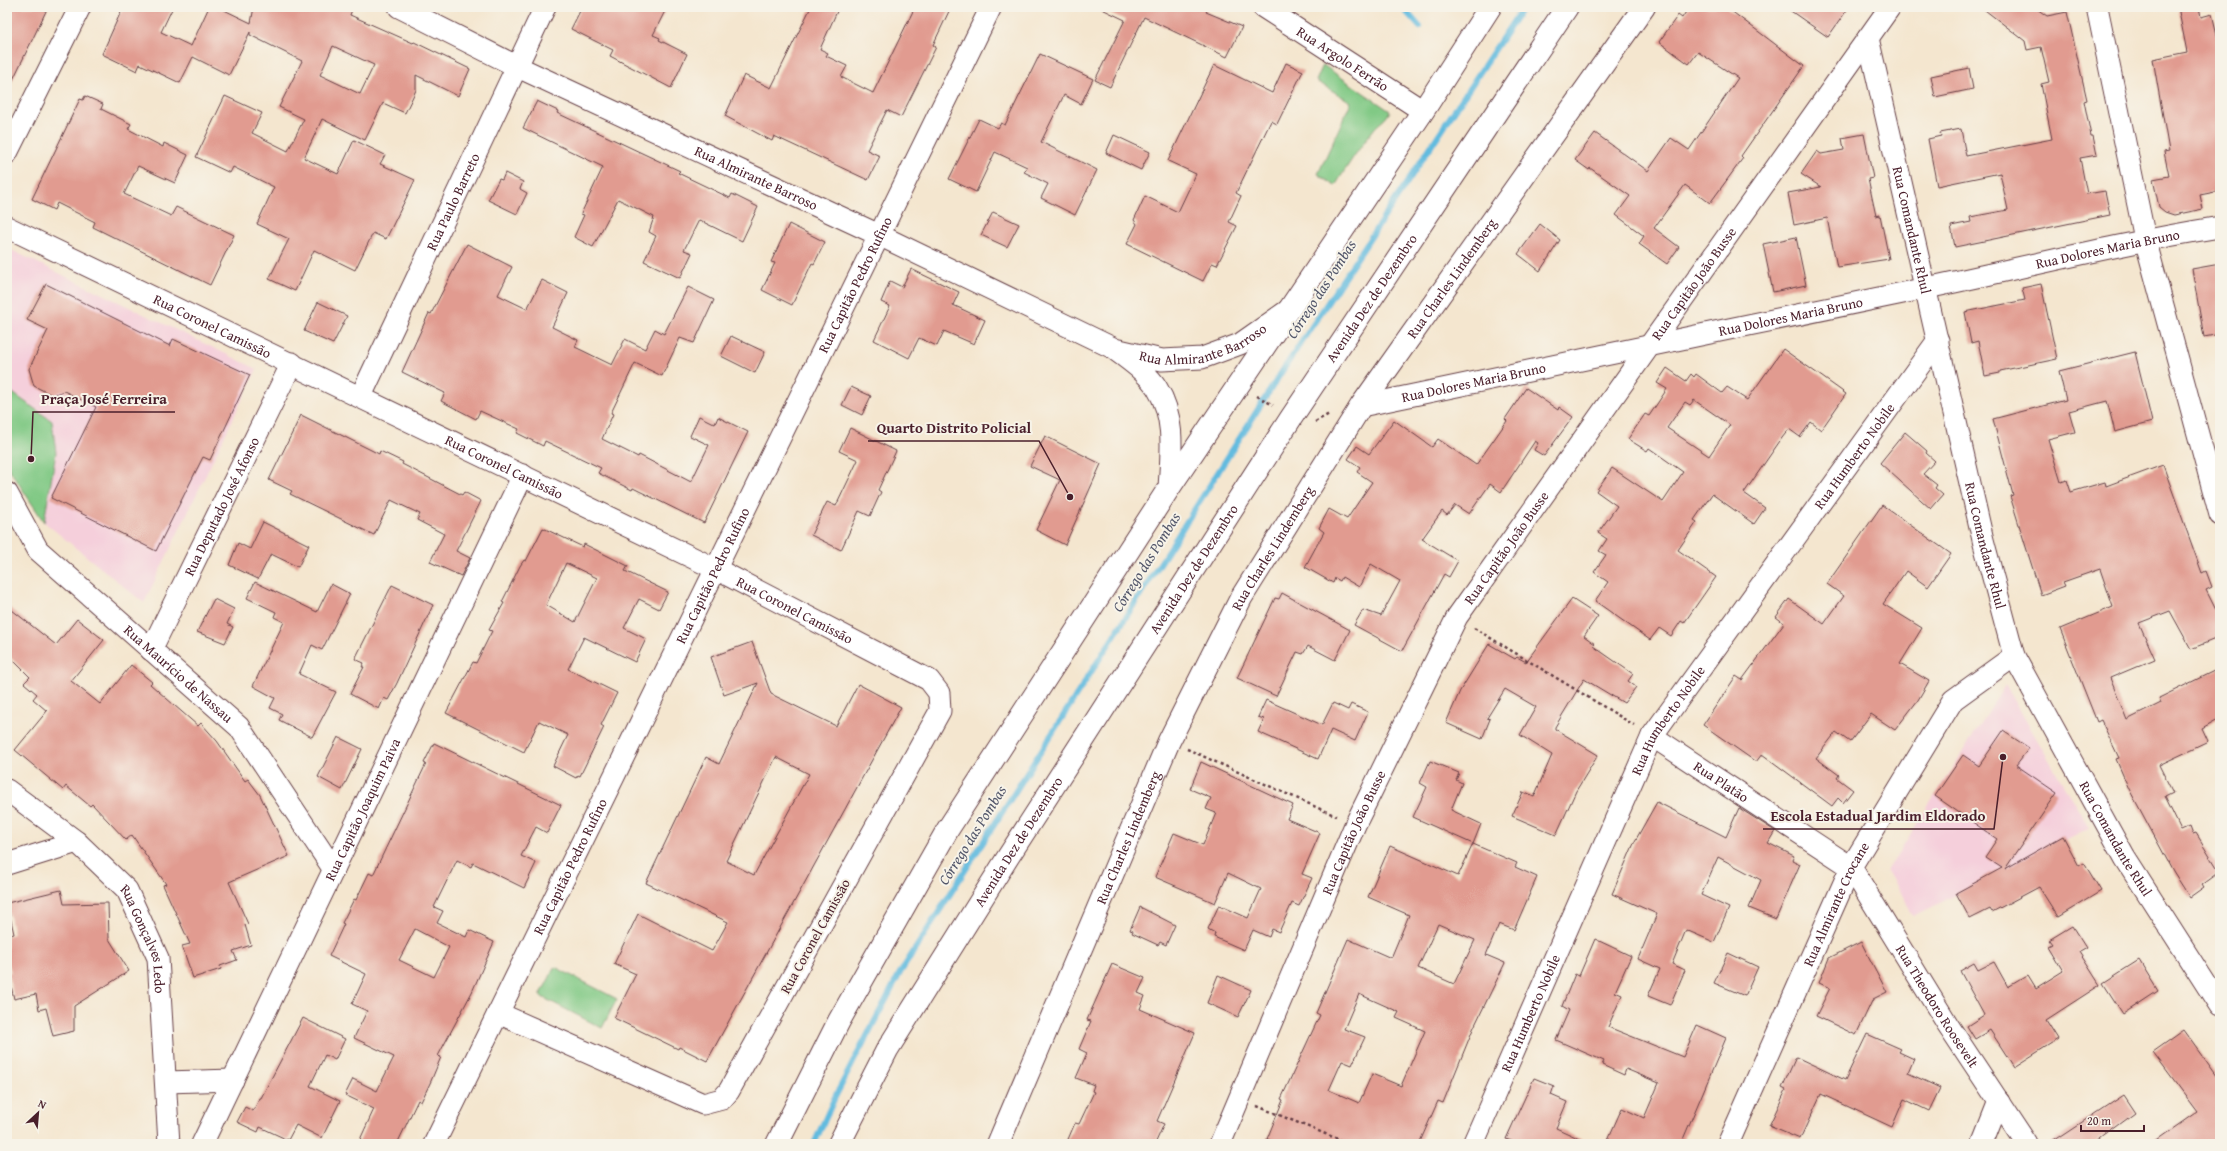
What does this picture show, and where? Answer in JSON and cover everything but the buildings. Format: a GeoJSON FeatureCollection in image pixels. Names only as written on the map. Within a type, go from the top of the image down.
{"type":"FeatureCollection","features":[{"type":"Feature","properties":{"kind":"main road"},"geometry":{"type":"LineString","coordinates":[[778,1144],[839,1021],[948,829],[1168,488],[1423,111],[1490,7]]}},
{"type":"Feature","properties":{"kind":"main road","name":"Avenida Dez de Dezembro"},"geometry":{"type":"LineString","coordinates":[[839,1144],[887,1050],[1008,858],[1290,418],[1567,7]]}},
{"type":"Feature","properties":{"kind":"main road","name":"Rua Charles Lindemberg"},"geometry":{"type":"LineString","coordinates":[[998,1144],[1042,1046],[1169,741],[1241,598],[1361,406],[1644,7]]}},
{"type":"Feature","properties":{"kind":"street"},"geometry":{"type":"LineString","coordinates":[[7,153],[80,7]]}},
{"type":"Feature","properties":{"kind":"street","name":"Rua Almirante Barroso"},"geometry":{"type":"LineString","coordinates":[[399,7],[518,67],[880,235],[1113,348],[1162,360],[1202,358],[1240,344],[1287,311]]}},
{"type":"Feature","properties":{"kind":"street","name":"Rua Paulo Barreto"},"geometry":{"type":"LineString","coordinates":[[361,396],[518,67],[545,7]]}},
{"type":"Feature","properties":{"kind":"street","name":"Rua Capitão Pedro Rufino"},"geometry":{"type":"LineString","coordinates":[[434,1144],[991,7]]}},
{"type":"Feature","properties":{"kind":"street","name":"Rua Argolo Ferrão"},"geometry":{"type":"LineString","coordinates":[[1263,7],[1423,111]]}},
{"type":"Feature","properties":{"kind":"street","name":"Rua Capitão João Busse"},"geometry":{"type":"LineString","coordinates":[[1220,1144],[1238,1098],[1355,825],[1457,617],[1653,343],[1890,7]]}},
{"type":"Feature","properties":{"kind":"street"},"geometry":{"type":"LineString","coordinates":[[2098,7],[2145,239],[2220,515]]}},
{"type":"Feature","properties":{"kind":"street","name":"Rua Comandante Rhul"},"geometry":{"type":"LineString","coordinates":[[1868,38],[1924,288],[1938,340],[1983,540],[2014,656],[2125,858],[2220,1006]]}},
{"type":"Feature","properties":{"kind":"street","name":"Rua Coronel Camissão"},"geometry":{"type":"LineString","coordinates":[[7,227],[361,396],[716,569],[930,680],[939,693],[940,711],[733,1084],[722,1099],[703,1104],[498,1013]]}},
{"type":"Feature","properties":{"kind":"street","name":"Rua Dolores Maria Bruno"},"geometry":{"type":"LineString","coordinates":[[1361,406],[1653,343],[1924,288],[2145,239],[2220,227]]}},
{"type":"Feature","properties":{"kind":"street","name":"Rua Humberto Nobile"},"geometry":{"type":"LineString","coordinates":[[1473,1144],[1652,736],[1938,340]]}},
{"type":"Feature","properties":{"kind":"street","name":"Rua Almirante Barroso"},"geometry":{"type":"LineString","coordinates":[[1113,348],[1143,372],[1152,382],[1157,388],[1166,409],[1172,440],[1168,488]]}},
{"type":"Feature","properties":{"kind":"street","name":"Rua Deputado José Afonso"},"geometry":{"type":"LineString","coordinates":[[151,650],[292,364]]}},
{"type":"Feature","properties":{"kind":"street","name":"Rua Capitão Joaquim Paiva"},"geometry":{"type":"LineString","coordinates":[[202,1144],[523,475]]}},
{"type":"Feature","properties":{"kind":"street","name":"Rua Maurício de Nassau"},"geometry":{"type":"LineString","coordinates":[[7,494],[38,550],[238,727],[334,870]]}},
{"type":"Feature","properties":{"kind":"street","name":"Rua Almirante Crocane"},"geometry":{"type":"LineString","coordinates":[[1728,1144],[1851,867],[1953,700],[2014,656]]}},
{"type":"Feature","properties":{"kind":"street","name":"Rua Platão"},"geometry":{"type":"LineString","coordinates":[[1652,736],[1851,867]]}},
{"type":"Feature","properties":{"kind":"street","name":"Rua Gonçalves Ledo"},"geometry":{"type":"LineString","coordinates":[[7,790],[77,842],[127,890],[158,958],[169,1144]]}},
{"type":"Feature","properties":{"kind":"street"},"geometry":{"type":"LineString","coordinates":[[7,864],[77,842]]}},
{"type":"Feature","properties":{"kind":"street","name":"Rua Theodoro Roosevelt"},"geometry":{"type":"LineString","coordinates":[[1851,867],[1948,1025],[2027,1144]]}},
{"type":"Feature","properties":{"kind":"street"},"geometry":{"type":"LineString","coordinates":[[166,1082],[233,1080]]}},
{"type":"Feature","properties":{"kind":"street"},"geometry":{"type":"LineString","coordinates":[[1982,1144],[1999,1101]]}},
{"type":"Feature","properties":{"kind":"path"},"geometry":{"type":"LineString","coordinates":[[1255,394],[1275,406]]}},
{"type":"Feature","properties":{"kind":"path"},"geometry":{"type":"LineString","coordinates":[[1309,424],[1330,413]]}},
{"type":"Feature","properties":{"kind":"path"},"geometry":{"type":"LineString","coordinates":[[1457,617],[1652,736]]}},
{"type":"Feature","properties":{"kind":"path"},"geometry":{"type":"LineString","coordinates":[[1169,741],[1355,825]]}},
{"type":"Feature","properties":{"kind":"path"},"geometry":{"type":"LineString","coordinates":[[1238,1098],[1350,1144]]}},
{"type":"Feature","properties":{"kind":"shaded area"},"geometry":{"type":"Polygon","coordinates":[[[7,248],[257,369],[144,603],[44,522],[56,453],[52,422],[7,389],[7,248]]]}},
{"type":"Feature","properties":{"kind":"shaded area"},"geometry":{"type":"Polygon","coordinates":[[[2005,685],[2089,828],[1914,916],[1887,871],[2005,685]]]}},
{"type":"Feature","properties":{"kind":"green space"},"geometry":{"type":"Polygon","coordinates":[[[1323,65],[1390,111],[1387,117],[1374,129],[1335,186],[1318,174],[1351,102],[1316,81],[1323,65]]]}},
{"type":"Feature","properties":{"kind":"green space"},"geometry":{"type":"Polygon","coordinates":[[[7,389],[52,421],[56,453],[44,522],[7,466],[7,389]]]}},
{"type":"Feature","properties":{"kind":"green space"},"geometry":{"type":"Polygon","coordinates":[[[555,967],[617,999],[602,1028],[540,996],[555,967]]]}},
{"type":"Feature","properties":{"kind":"waterway"},"geometry":{"type":"LineString","coordinates":[[1402,7],[1420,27]]}},
{"type":"Feature","properties":{"kind":"waterway","name":"Córrego das Pombas"},"geometry":{"type":"LineString","coordinates":[[814,1144],[835,1097],[900,973],[1281,373],[1523,7]]}},
{"type":"Feature","properties":{"kind":"place","name":"Praça José Ferreira"},"geometry":{"type":"Point","coordinates":[31,459]}},
{"type":"Feature","properties":{"kind":"place","name":"Quarto Distrito Policial"},"geometry":{"type":"Point","coordinates":[1070,497]}},
{"type":"Feature","properties":{"kind":"place","name":"Escola Estadual Jardim Eldorado"},"geometry":{"type":"Point","coordinates":[2003,757]}}]}
